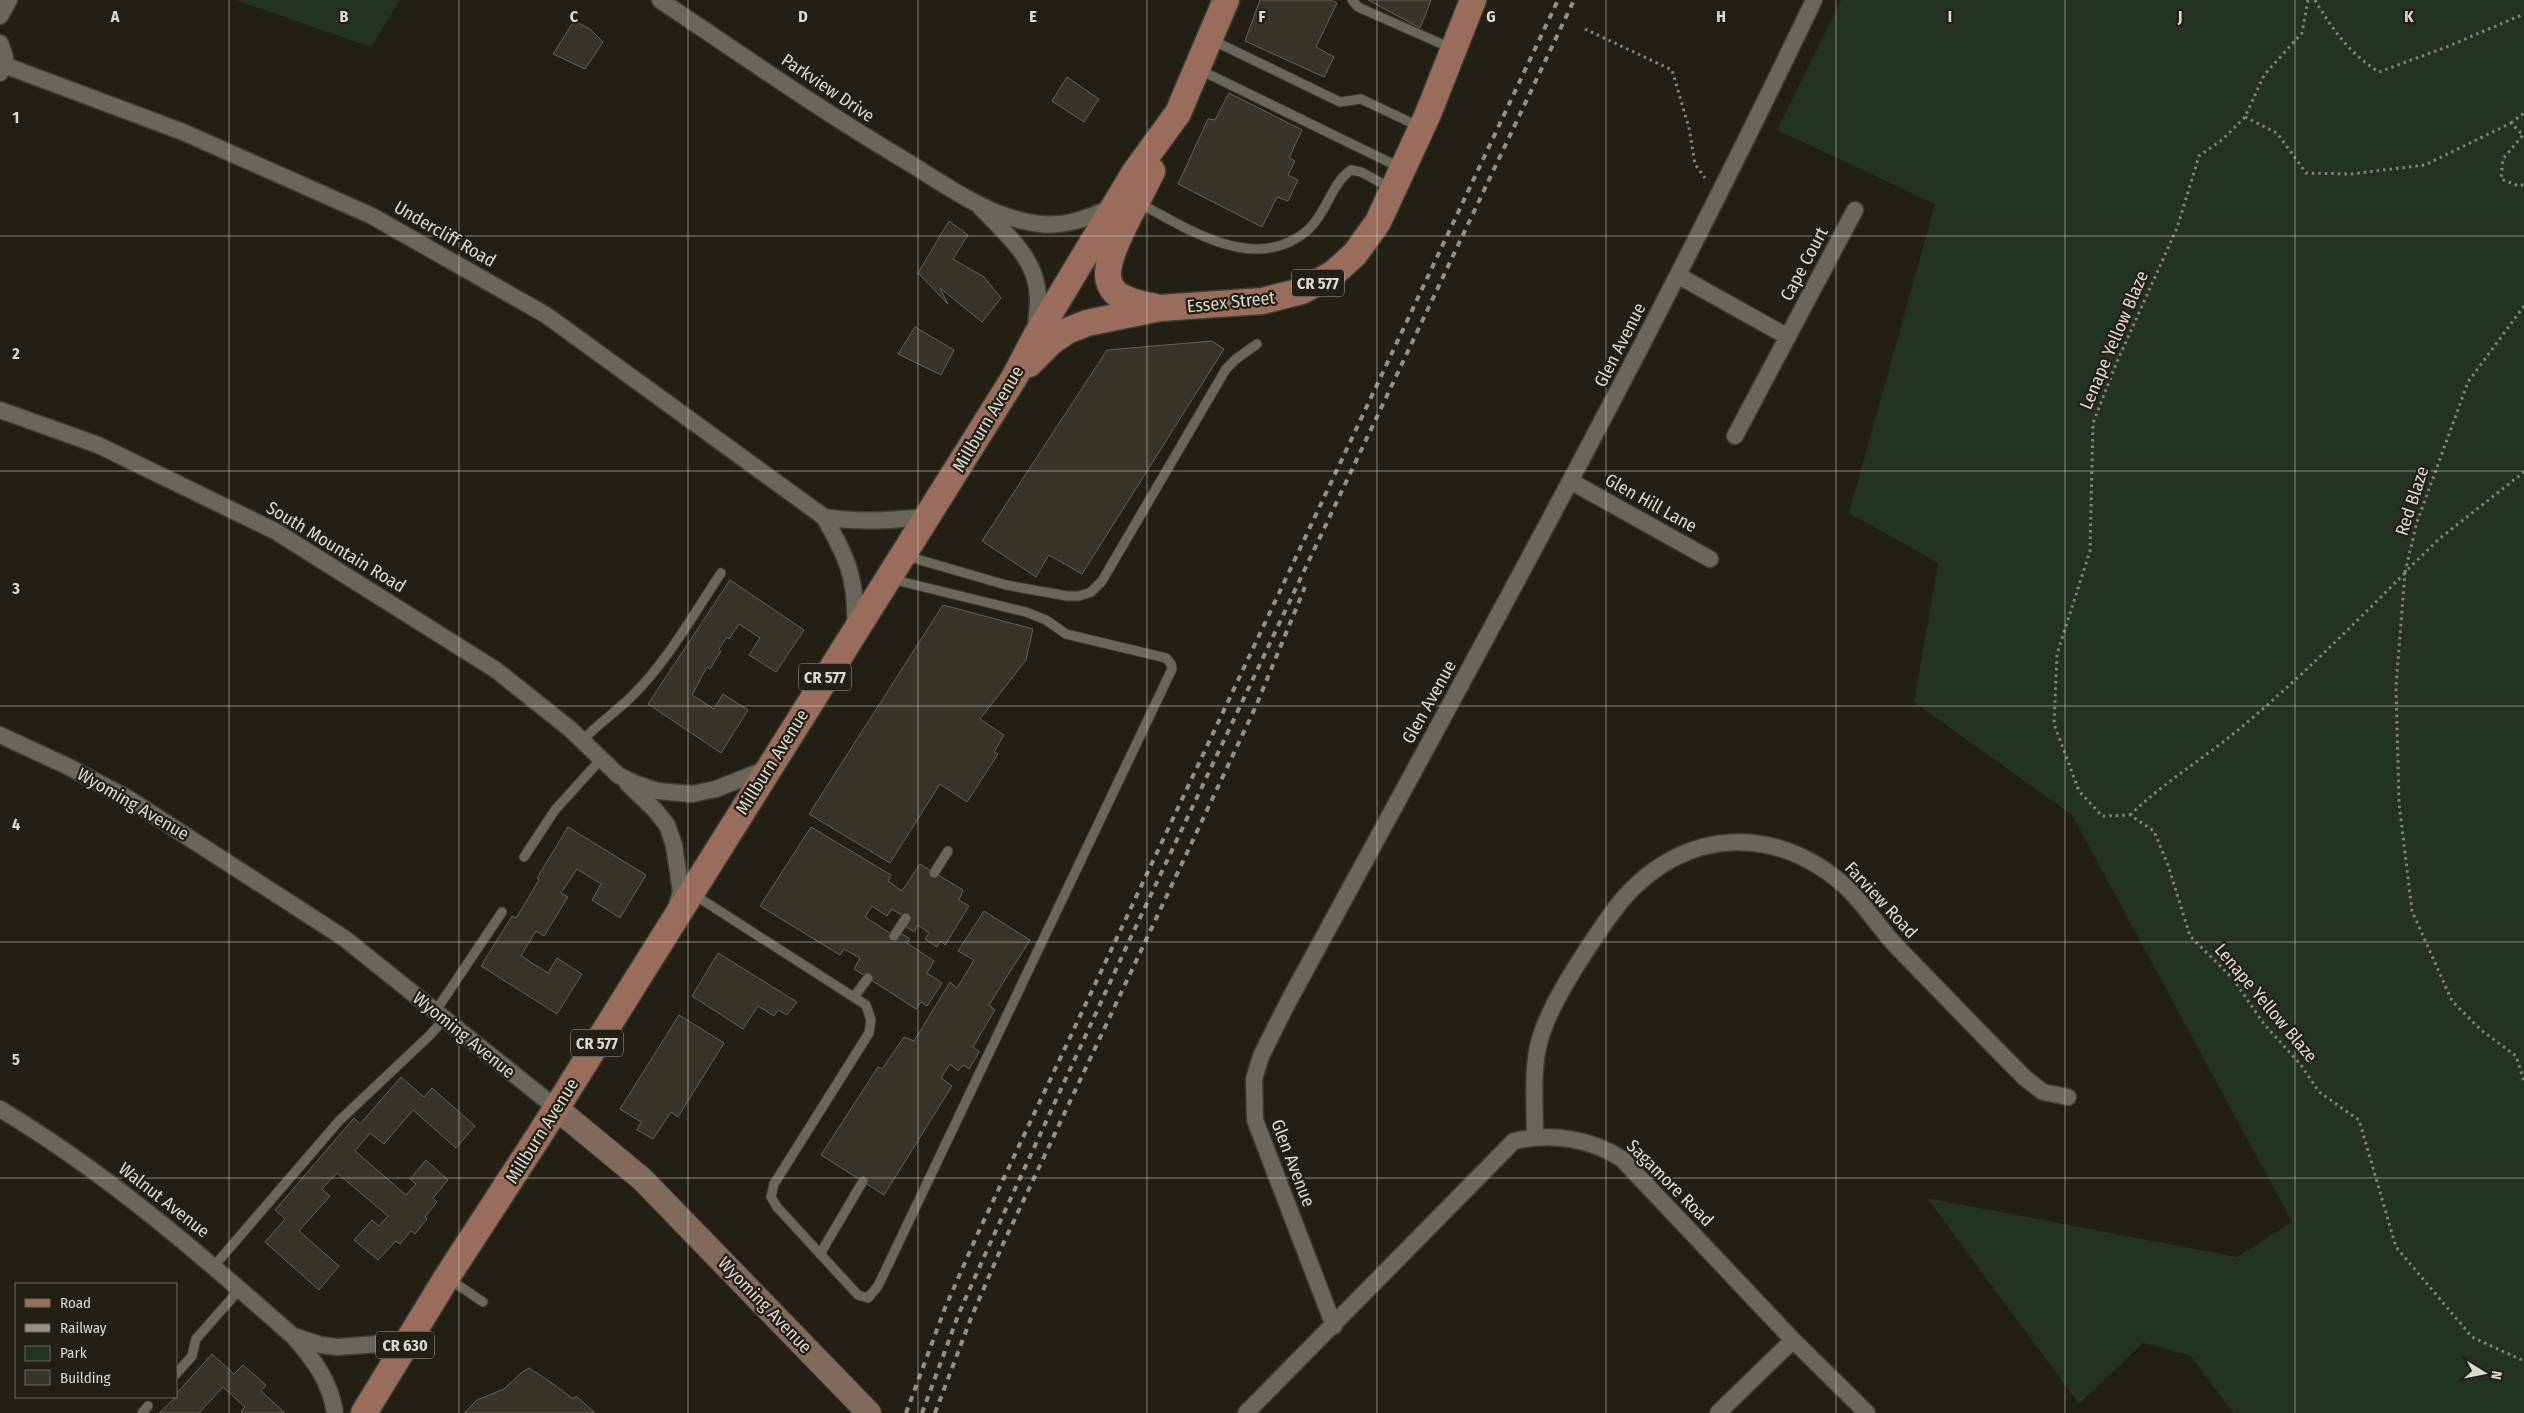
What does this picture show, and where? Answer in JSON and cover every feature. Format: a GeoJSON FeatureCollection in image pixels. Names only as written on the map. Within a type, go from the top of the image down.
{"type":"FeatureCollection","features":[{"type":"Feature","properties":{"kind":"main road"},"geometry":{"type":"LineString","coordinates":[[1160,308],[1126,300],[1116,292],[1109,283],[1108,274],[1111,256],[1125,205],[1178,113],[1226,0]]}},
{"type":"Feature","properties":{"kind":"main road","name":"Essex Street"},"geometry":{"type":"LineString","coordinates":[[1014,378],[1051,342],[1067,331],[1110,317],[1160,308],[1262,301],[1285,296],[1309,287],[1334,273],[1355,254],[1378,222],[1422,128],[1473,0]]}},
{"type":"Feature","properties":{"kind":"main road","name":"Millburn Avenue"},"geometry":{"type":"LineString","coordinates":[[364,1413],[447,1278],[556,1108],[1014,378],[1036,336],[1125,205]]}},
{"type":"Feature","properties":{"kind":"main road","name":"Wyoming Avenue"},"geometry":{"type":"LineString","coordinates":[[556,1108],[642,1178],[869,1413]]}},
{"type":"Feature","properties":{"kind":"street"},"geometry":{"type":"LineString","coordinates":[[0,16],[10,0]]}},
{"type":"Feature","properties":{"kind":"street","name":"Parkview Drive"},"geometry":{"type":"LineString","coordinates":[[660,0],[863,136],[976,204],[1019,220],[1042,225],[1073,222],[1125,205]]}},
{"type":"Feature","properties":{"kind":"street","name":"Glen Avenue"},"geometry":{"type":"LineString","coordinates":[[1334,1326],[1260,1137],[1255,1120],[1254,1079],[1271,1034],[1572,482],[1679,276],[1814,0]]}},
{"type":"Feature","properties":{"kind":"street"},"geometry":{"type":"LineString","coordinates":[[0,43],[4,50],[2,69]]}},
{"type":"Feature","properties":{"kind":"street","name":"Undercliff Road"},"geometry":{"type":"LineString","coordinates":[[2,69],[183,132],[372,216],[546,315],[824,517],[842,549],[854,584],[855,629]]}},
{"type":"Feature","properties":{"kind":"street","name":"Parkview Drive"},"geometry":{"type":"LineString","coordinates":[[976,204],[1017,245],[1027,259],[1033,273],[1038,298],[1036,336]]}},
{"type":"Feature","properties":{"kind":"street","name":"Cape Court"},"geometry":{"type":"LineString","coordinates":[[1735,436],[1855,210]]}},
{"type":"Feature","properties":{"kind":"street"},"geometry":{"type":"LineString","coordinates":[[1679,276],[1788,337]]}},
{"type":"Feature","properties":{"kind":"street","name":"South Mountain Road"},"geometry":{"type":"LineString","coordinates":[[0,410],[98,445],[275,531],[496,670],[582,741],[655,810],[667,826],[674,845],[681,892],[671,922]]}},
{"type":"Feature","properties":{"kind":"street","name":"Glen Hill Lane"},"geometry":{"type":"LineString","coordinates":[[1572,482],[1710,559]]}},
{"type":"Feature","properties":{"kind":"street","name":"Undercliff Road"},"geometry":{"type":"LineString","coordinates":[[824,517],[874,522],[927,517]]}},
{"type":"Feature","properties":{"kind":"street","name":"Wyoming Avenue"},"geometry":{"type":"LineString","coordinates":[[0,735],[69,767],[129,799],[241,869],[344,938],[556,1108]]}},
{"type":"Feature","properties":{"kind":"street","name":"South Mountain Road"},"geometry":{"type":"LineString","coordinates":[[618,775],[657,791],[686,794],[716,789],[769,768]]}},
{"type":"Feature","properties":{"kind":"street","name":"Farview Road"},"geometry":{"type":"LineString","coordinates":[[1535,1136],[1535,1079],[1538,1046],[1548,1020],[1579,961],[1618,904],[1640,880],[1676,856],[1722,842],[1754,843],[1784,850],[1834,877],[1846,887],[1895,946],[2025,1078],[2043,1092],[2068,1097]]}},
{"type":"Feature","properties":{"kind":"street","name":"Walnut Avenue"},"geometry":{"type":"LineString","coordinates":[[0,1108],[37,1131],[152,1214],[293,1336],[321,1372],[330,1388],[335,1413]]}},
{"type":"Feature","properties":{"kind":"street","name":"Sagamore Road"},"geometry":{"type":"LineString","coordinates":[[1334,1326],[1514,1142],[1535,1136],[1553,1137],[1608,1149],[1622,1159],[1793,1340],[1867,1413]]}},
{"type":"Feature","properties":{"kind":"street"},"geometry":{"type":"LineString","coordinates":[[1246,1413],[1334,1326]]}},
{"type":"Feature","properties":{"kind":"street","name":"Walnut Avenue"},"geometry":{"type":"LineString","coordinates":[[293,1336],[321,1345],[337,1347],[407,1342]]}},
{"type":"Feature","properties":{"kind":"street"},"geometry":{"type":"LineString","coordinates":[[1718,1413],[1793,1340]]}},
{"type":"Feature","properties":{"kind":"lane"},"geometry":{"type":"LineString","coordinates":[[1352,0],[1358,6],[1454,49]]}},
{"type":"Feature","properties":{"kind":"lane"},"geometry":{"type":"LineString","coordinates":[[1209,39],[1340,102],[1362,99],[1422,128]]}},
{"type":"Feature","properties":{"kind":"lane"},"geometry":{"type":"LineString","coordinates":[[1197,68],[1398,179]]}},
{"type":"Feature","properties":{"kind":"lane"},"geometry":{"type":"LineString","coordinates":[[1125,205],[1231,246],[1239,248],[1269,248],[1287,242],[1310,228],[1342,176],[1351,170],[1398,179]]}},
{"type":"Feature","properties":{"kind":"lane"},"geometry":{"type":"LineString","coordinates":[[902,556],[1006,585],[1066,596],[1079,596],[1091,592],[1102,581],[1226,369],[1236,359],[1257,344]]}},
{"type":"Feature","properties":{"kind":"lane"},"geometry":{"type":"LineString","coordinates":[[582,741],[596,725],[630,698],[661,661],[721,573]]}},
{"type":"Feature","properties":{"kind":"lane"},"geometry":{"type":"LineString","coordinates":[[690,892],[866,1005],[871,1020],[869,1033],[772,1190],[771,1197],[777,1208],[858,1295],[868,1298],[874,1293],[1172,669],[1172,664],[1166,658],[1066,634],[1042,618],[1026,612],[888,578]]}},
{"type":"Feature","properties":{"kind":"lane"},"geometry":{"type":"LineString","coordinates":[[524,857],[555,810],[601,759]]}},
{"type":"Feature","properties":{"kind":"lane"},"geometry":{"type":"LineString","coordinates":[[934,873],[948,852]]}},
{"type":"Feature","properties":{"kind":"lane"},"geometry":{"type":"LineString","coordinates":[[214,1266],[339,1121],[430,1035],[439,1015],[502,912]]}},
{"type":"Feature","properties":{"kind":"lane"},"geometry":{"type":"LineString","coordinates":[[894,936],[906,918]]}},
{"type":"Feature","properties":{"kind":"lane"},"geometry":{"type":"LineString","coordinates":[[854,997],[868,978]]}},
{"type":"Feature","properties":{"kind":"lane"},"geometry":{"type":"LineString","coordinates":[[820,1254],[863,1181]]}},
{"type":"Feature","properties":{"kind":"lane"},"geometry":{"type":"LineString","coordinates":[[447,1278],[483,1302]]}},
{"type":"Feature","properties":{"kind":"lane"},"geometry":{"type":"LineString","coordinates":[[178,1372],[192,1356],[196,1340],[240,1289]]}},
{"type":"Feature","properties":{"kind":"path"},"geometry":{"type":"LineString","coordinates":[[2308,0],[2302,33],[2264,75],[2245,117],[2277,133],[2306,173],[2351,174],[2425,165],[2512,123],[2524,113]]}},
{"type":"Feature","properties":{"kind":"path"},"geometry":{"type":"LineString","coordinates":[[2315,0],[2334,32],[2362,61],[2379,72],[2449,46],[2524,14]]}},
{"type":"Feature","properties":{"kind":"path"},"geometry":{"type":"LineString","coordinates":[[1585,28],[1672,70],[1696,164],[1704,178]]}},
{"type":"Feature","properties":{"kind":"path","name":"Lenape Yellow Blaze"},"geometry":{"type":"LineString","coordinates":[[2245,117],[2222,139],[2199,156],[2177,228],[2116,364],[2093,422],[2090,551],[2057,654],[2054,724],[2079,791],[2102,816],[2130,815],[2154,831],[2168,865],[2190,936],[2232,979],[2264,1024],[2301,1065],[2319,1092],[2358,1120],[2396,1247],[2472,1337],[2524,1362]]}},
{"type":"Feature","properties":{"kind":"path"},"geometry":{"type":"LineString","coordinates":[[2512,123],[2523,135],[2504,159],[2501,178],[2519,186],[2524,184]]}},
{"type":"Feature","properties":{"kind":"path","name":"Red Blaze"},"geometry":{"type":"LineString","coordinates":[[2405,572],[2417,522],[2468,382],[2524,306]]}},
{"type":"Feature","properties":{"kind":"path","name":"Red Blaze"},"geometry":{"type":"LineString","coordinates":[[2405,572],[2439,539],[2524,472]]}},
{"type":"Feature","properties":{"kind":"path"},"geometry":{"type":"LineString","coordinates":[[2130,815],[2145,800],[2237,731],[2310,669],[2405,572]]}},
{"type":"Feature","properties":{"kind":"path"},"geometry":{"type":"LineString","coordinates":[[2405,572],[2396,687],[2399,803],[2412,911],[2452,1001],[2481,1030],[2516,1056],[2524,1081]]}},
{"type":"Feature","properties":{"kind":"green space"},"geometry":{"type":"Polygon","coordinates":[[[235,0],[400,0],[371,47],[235,0]]]}},
{"type":"Feature","properties":{"kind":"green space"},"geometry":{"type":"Polygon","coordinates":[[[1841,0],[2524,0],[2524,1413],[2233,1413],[2191,1356],[2143,1343],[2079,1404],[1927,1198],[2237,1257],[2292,1222],[2072,815],[1914,702],[1938,563],[1849,513],[1935,204],[1777,130],[1841,0]]]}},
{"type":"Feature","properties":{"kind":"building"},"geometry":{"type":"Polygon","coordinates":[[[1260,0],[1331,0],[1337,3],[1316,47],[1334,57],[1324,77],[1245,41],[1260,0]]]}},
{"type":"Feature","properties":{"kind":"building"},"geometry":{"type":"Polygon","coordinates":[[[1368,0],[1431,0],[1420,28],[1368,0]]]}},
{"type":"Feature","properties":{"kind":"building"},"geometry":{"type":"Polygon","coordinates":[[[574,21],[590,29],[603,42],[585,69],[553,54],[574,21]]]}},
{"type":"Feature","properties":{"kind":"building"},"geometry":{"type":"Polygon","coordinates":[[[1067,77],[1099,99],[1084,122],[1052,101],[1067,77]]]}},
{"type":"Feature","properties":{"kind":"building"},"geometry":{"type":"Polygon","coordinates":[[[1229,93],[1302,130],[1289,158],[1295,161],[1288,175],[1298,180],[1288,201],[1277,197],[1262,227],[1178,184],[1208,119],[1215,120],[1229,93]]]}},
{"type":"Feature","properties":{"kind":"building"},"geometry":{"type":"Polygon","coordinates":[[[949,221],[968,235],[953,259],[984,277],[1001,298],[982,322],[940,288],[948,304],[918,273],[949,221]]]}},
{"type":"Feature","properties":{"kind":"building"},"geometry":{"type":"Polygon","coordinates":[[[915,327],[954,350],[941,375],[898,354],[915,327]]]}},
{"type":"Feature","properties":{"kind":"building"},"geometry":{"type":"Polygon","coordinates":[[[1212,341],[1224,349],[1082,574],[1049,555],[1036,577],[982,541],[1107,350],[1212,341]]]}},
{"type":"Feature","properties":{"kind":"building"},"geometry":{"type":"Polygon","coordinates":[[[730,580],[804,630],[776,672],[749,655],[760,638],[739,624],[729,639],[727,637],[719,649],[721,651],[710,669],[707,667],[692,695],[714,709],[723,694],[748,710],[721,753],[648,704],[730,580]]]}},
{"type":"Feature","properties":{"kind":"building"},"geometry":{"type":"Polygon","coordinates":[[[943,605],[1033,629],[1026,660],[980,719],[1004,735],[994,752],[998,754],[967,802],[940,784],[890,863],[809,814],[943,605]]]}},
{"type":"Feature","properties":{"kind":"building"},"geometry":{"type":"Polygon","coordinates":[[[568,827],[646,875],[620,918],[592,900],[601,884],[577,869],[561,893],[568,897],[544,936],[536,931],[521,956],[548,973],[557,958],[582,974],[557,1014],[481,966],[512,916],[516,918],[539,880],[537,878],[568,827]]]}},
{"type":"Feature","properties":{"kind":"building"},"geometry":{"type":"Polygon","coordinates":[[[811,827],[891,875],[888,881],[902,891],[920,864],[963,890],[959,900],[969,906],[945,945],[941,941],[937,947],[925,939],[929,933],[918,925],[914,932],[902,924],[906,918],[892,909],[887,916],[872,906],[865,917],[896,937],[899,932],[910,939],[907,943],[934,961],[927,973],[942,983],[927,1006],[921,1002],[916,1009],[854,969],[860,958],[844,949],[840,955],[760,906],[811,827]]]}},
{"type":"Feature","properties":{"kind":"building"},"geometry":{"type":"Polygon","coordinates":[[[984,911],[1030,940],[989,1005],[995,1010],[973,1047],[979,1052],[969,1069],[963,1065],[958,1071],[950,1064],[941,1078],[952,1086],[884,1195],[821,1155],[878,1067],[882,1069],[904,1037],[914,1041],[950,982],[957,988],[974,960],[958,951],[984,911]]]}},
{"type":"Feature","properties":{"kind":"building"},"geometry":{"type":"Polygon","coordinates":[[[718,953],[797,1002],[787,1015],[778,1010],[774,1016],[758,1006],[743,1029],[692,996],[718,953]]]}},
{"type":"Feature","properties":{"kind":"building"},"geometry":{"type":"Polygon","coordinates":[[[679,1015],[724,1043],[678,1117],[671,1112],[653,1139],[637,1130],[641,1122],[620,1109],[679,1015]]]}},
{"type":"Feature","properties":{"kind":"building"},"geometry":{"type":"Polygon","coordinates":[[[401,1077],[424,1097],[432,1088],[475,1126],[456,1148],[413,1110],[384,1144],[370,1133],[355,1151],[406,1195],[416,1184],[410,1179],[426,1160],[448,1180],[433,1198],[437,1202],[415,1234],[411,1231],[400,1244],[396,1241],[378,1260],[354,1240],[372,1220],[379,1226],[388,1216],[337,1173],[322,1189],[330,1196],[299,1231],[339,1266],[319,1290],[265,1242],[285,1219],[275,1210],[354,1118],[360,1124],[401,1077]]]}},
{"type":"Feature","properties":{"kind":"building"},"geometry":{"type":"Polygon","coordinates":[[[212,1354],[234,1374],[243,1365],[266,1385],[261,1391],[285,1413],[243,1413],[241,1411],[245,1407],[223,1387],[199,1413],[159,1413],[175,1398],[178,1398],[178,1392],[212,1354]]]}},
{"type":"Feature","properties":{"kind":"building"},"geometry":{"type":"Polygon","coordinates":[[[529,1368],[573,1399],[576,1396],[595,1413],[464,1413],[477,1400],[504,1389],[529,1368]]]}},
{"type":"Feature","properties":{"kind":"railway"},"geometry":{"type":"LineString","coordinates":[[906,1413],[945,1308],[978,1233],[1558,0]]}},
{"type":"Feature","properties":{"kind":"railway"},"geometry":{"type":"LineString","coordinates":[[922,1413],[959,1313],[1130,939],[1574,0]]}},
{"type":"Feature","properties":{"kind":"railway"},"geometry":{"type":"LineString","coordinates":[[935,1413],[971,1318],[1003,1244],[1256,706],[1305,587]]}}]}
